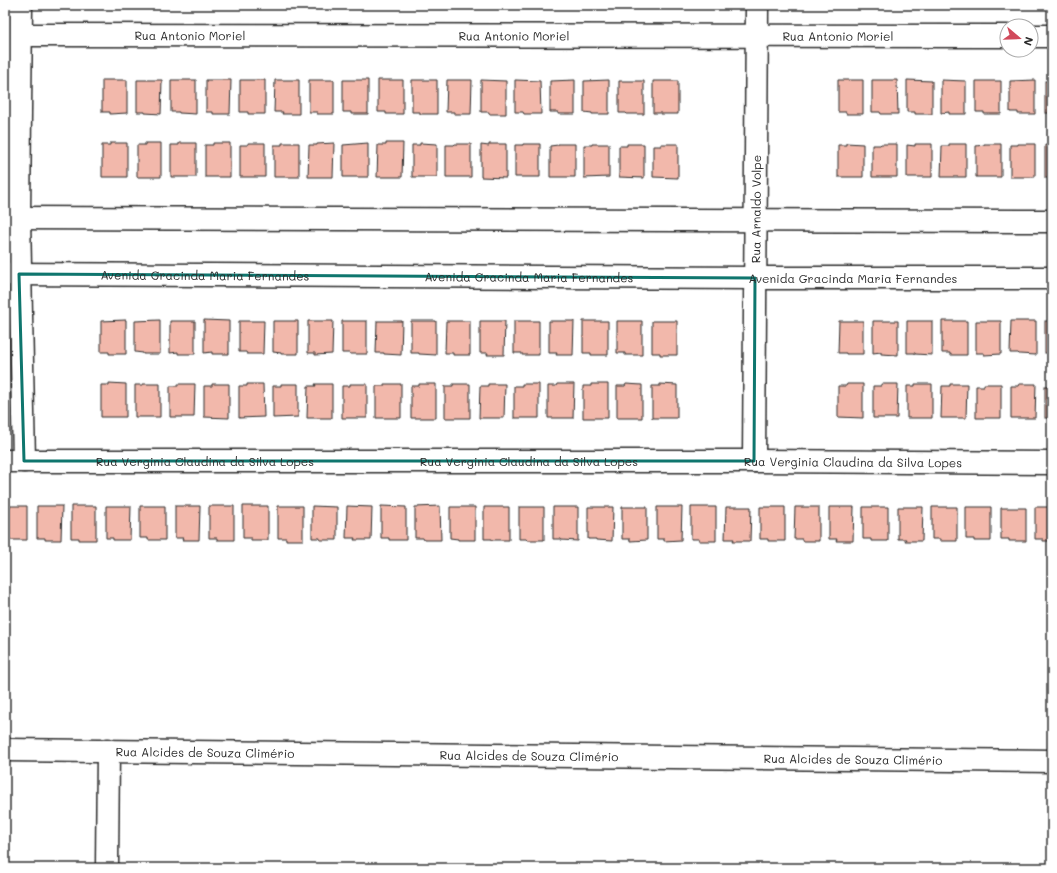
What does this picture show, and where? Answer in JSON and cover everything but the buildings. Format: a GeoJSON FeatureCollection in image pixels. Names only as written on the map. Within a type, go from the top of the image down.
{"type":"FeatureCollection","features":[{"type":"Feature","properties":{"kind":"street"},"geometry":{"type":"LineString","coordinates":[[14,461],[12,218],[21,35],[21,5]]}},
{"type":"Feature","properties":{"kind":"street","name":"Rua Arnaldo Volpe"},"geometry":{"type":"LineString","coordinates":[[754,460],[757,5]]}},
{"type":"Feature","properties":{"kind":"street","name":"Rua Antonio Moriel"},"geometry":{"type":"LineString","coordinates":[[21,35],[999,36]]}},
{"type":"Feature","properties":{"kind":"street"},"geometry":{"type":"LineString","coordinates":[[1039,36],[1052,36]]}},
{"type":"Feature","properties":{"kind":"street"},"geometry":{"type":"LineString","coordinates":[[12,218],[1052,221]]}},
{"type":"Feature","properties":{"kind":"street","name":"Avenida Gracinda Maria Fernandes"},"geometry":{"type":"LineString","coordinates":[[12,274],[1052,278]]}},
{"type":"Feature","properties":{"kind":"street","name":"Rua Verginia Claudina da Silva Lopes"},"geometry":{"type":"LineString","coordinates":[[14,461],[754,460],[1052,462]]}},
{"type":"Feature","properties":{"kind":"street","name":"Rua Alcides de Souza Climério"},"geometry":{"type":"LineString","coordinates":[[5,750],[1052,760]]}},
{"type":"Feature","properties":{"kind":"street"},"geometry":{"type":"LineString","coordinates":[[107,868],[108,750]]}},
{"type":"Feature","properties":{"kind":"highlighted area"},"geometry":{"type":"Polygon","coordinates":[[[19,274],[755,278],[754,461],[24,461],[19,274]]]}}]}
